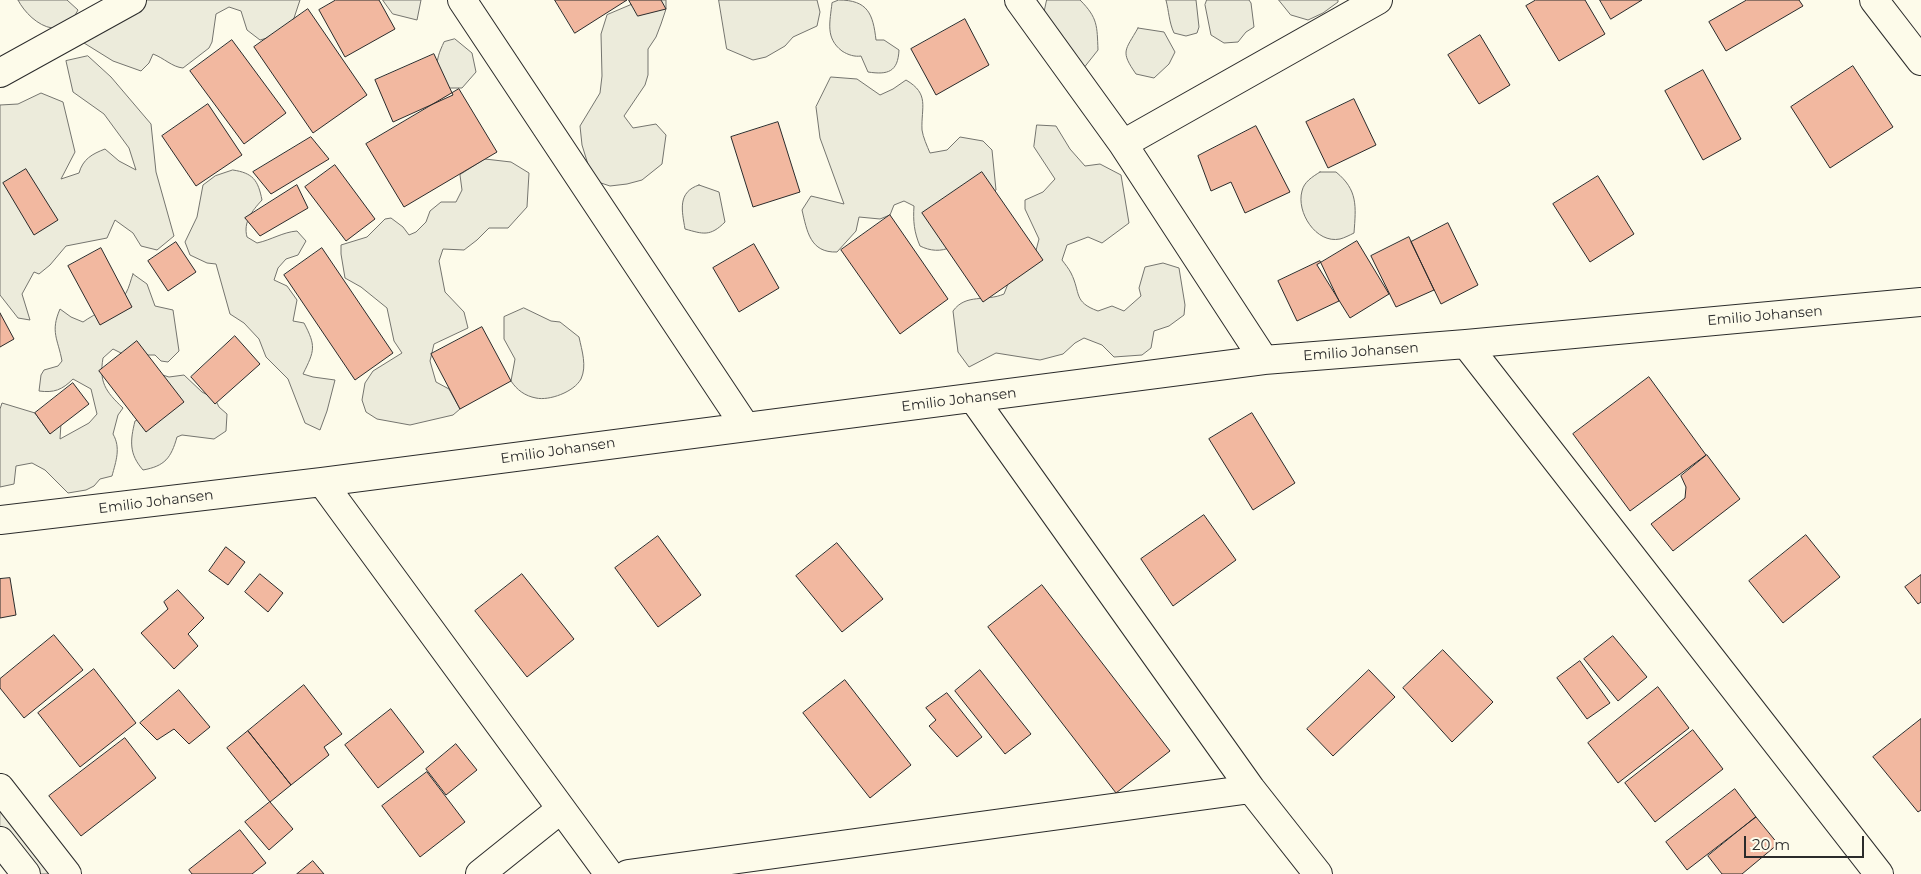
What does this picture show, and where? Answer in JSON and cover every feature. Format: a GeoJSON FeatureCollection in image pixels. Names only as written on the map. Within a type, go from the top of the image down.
{"type":"FeatureCollection","features":[{"type":"Feature","properties":{"kind":"street"},"geometry":{"type":"LineString","coordinates":[[0,73],[132,0]]}},
{"type":"Feature","properties":{"kind":"street"},"geometry":{"type":"LineString","coordinates":[[462,0],[745,426]]}},
{"type":"Feature","properties":{"kind":"street"},"geometry":{"type":"LineString","coordinates":[[1019,0],[1123,144],[1264,360]]}},
{"type":"Feature","properties":{"kind":"street"},"geometry":{"type":"LineString","coordinates":[[1123,144],[1378,0]]}},
{"type":"Feature","properties":{"kind":"street"},"geometry":{"type":"LineString","coordinates":[[1874,0],[1921,60]]}},
{"type":"Feature","properties":{"kind":"street","name":"Emilio Johansen"},"geometry":{"type":"LineString","coordinates":[[0,520],[322,482],[1264,360],[1466,344],[1921,302]]}},
{"type":"Feature","properties":{"kind":"street"},"geometry":{"type":"LineString","coordinates":[[1466,344],[1879,874]]}},
{"type":"Feature","properties":{"kind":"street"},"geometry":{"type":"LineString","coordinates":[[974,398],[1250,789],[1318,874]]}},
{"type":"Feature","properties":{"kind":"street"},"geometry":{"type":"LineString","coordinates":[[322,482],[609,874]]}},
{"type":"Feature","properties":{"kind":"street"},"geometry":{"type":"LineString","coordinates":[[0,788],[67,874]]}},
{"type":"Feature","properties":{"kind":"street"},"geometry":{"type":"LineString","coordinates":[[628,874],[1250,789]]}},
{"type":"Feature","properties":{"kind":"street"},"geometry":{"type":"LineString","coordinates":[[480,874],[561,809]]}},
{"type":"Feature","properties":{"kind":"street"},"geometry":{"type":"LineString","coordinates":[[0,841],[26,874]]}},
{"type":"Feature","properties":{"kind":"shaded area"},"geometry":{"type":"Polygon","coordinates":[[[18,0],[67,0],[78,10],[69,26],[52,28],[32,18],[18,0]]]}},
{"type":"Feature","properties":{"kind":"shaded area"},"geometry":{"type":"Polygon","coordinates":[[[130,0],[300,0],[292,24],[278,35],[260,40],[247,30],[241,11],[229,7],[216,14],[212,42],[209,48],[183,68],[175,66],[153,54],[149,63],[141,71],[113,61],[84,43],[83,28],[130,0]]]}},
{"type":"Feature","properties":{"kind":"shaded area"},"geometry":{"type":"Polygon","coordinates":[[[383,0],[421,0],[417,20],[393,14],[383,0]]]}},
{"type":"Feature","properties":{"kind":"shaded area"},"geometry":{"type":"Polygon","coordinates":[[[642,0],[666,0],[666,9],[656,37],[648,49],[648,75],[645,85],[624,116],[633,128],[656,124],[666,135],[662,164],[642,180],[610,186],[595,181],[591,174],[582,145],[580,126],[600,93],[602,76],[601,34],[607,15],[642,0]]]}},
{"type":"Feature","properties":{"kind":"shaded area"},"geometry":{"type":"Polygon","coordinates":[[[719,0],[817,0],[820,12],[817,26],[793,37],[785,46],[766,57],[753,60],[727,49],[719,0]]]}},
{"type":"Feature","properties":{"kind":"shaded area"},"geometry":{"type":"Polygon","coordinates":[[[839,0],[863,6],[871,16],[876,40],[884,40],[899,50],[897,63],[891,70],[881,73],[868,72],[861,56],[849,55],[842,51],[833,41],[830,29],[832,3],[839,0]]]}},
{"type":"Feature","properties":{"kind":"shaded area"},"geometry":{"type":"Polygon","coordinates":[[[1047,0],[1080,0],[1093,17],[1097,28],[1098,50],[1079,74],[1043,18],[1047,0]]]}},
{"type":"Feature","properties":{"kind":"shaded area"},"geometry":{"type":"Polygon","coordinates":[[[1166,0],[1196,0],[1199,27],[1197,33],[1186,36],[1174,33],[1166,0]]]}},
{"type":"Feature","properties":{"kind":"shaded area"},"geometry":{"type":"Polygon","coordinates":[[[1207,0],[1249,0],[1254,27],[1246,32],[1238,42],[1224,43],[1211,35],[1205,5],[1207,0]]]}},
{"type":"Feature","properties":{"kind":"shaded area"},"geometry":{"type":"Polygon","coordinates":[[[1279,0],[1338,0],[1338,2],[1323,13],[1308,20],[1291,15],[1279,0]]]}},
{"type":"Feature","properties":{"kind":"shaded area"},"geometry":{"type":"Polygon","coordinates":[[[1138,28],[1164,32],[1175,52],[1169,64],[1154,78],[1136,74],[1126,55],[1127,47],[1138,28]]]}},
{"type":"Feature","properties":{"kind":"shaded area"},"geometry":{"type":"Polygon","coordinates":[[[455,39],[472,53],[476,72],[462,88],[448,88],[440,76],[437,61],[444,42],[455,39]]]}},
{"type":"Feature","properties":{"kind":"shaded area"},"geometry":{"type":"Polygon","coordinates":[[[88,56],[111,77],[151,124],[156,172],[174,236],[157,250],[141,246],[133,233],[115,220],[107,238],[66,246],[50,265],[39,274],[34,272],[22,294],[30,320],[18,318],[0,295],[0,105],[18,104],[41,93],[63,102],[75,152],[61,179],[79,173],[83,164],[89,158],[105,149],[119,161],[136,170],[129,148],[104,114],[73,92],[66,61],[88,56]]]}},
{"type":"Feature","properties":{"kind":"shaded area"},"geometry":{"type":"Polygon","coordinates":[[[831,77],[857,79],[880,95],[906,80],[914,85],[923,102],[922,130],[930,153],[947,150],[960,137],[983,141],[992,150],[996,190],[990,195],[965,231],[951,247],[936,250],[920,246],[914,226],[914,206],[904,201],[894,205],[890,215],[880,219],[859,217],[856,231],[837,252],[821,249],[815,245],[808,233],[802,210],[811,196],[844,204],[820,138],[816,107],[831,77]]]}},
{"type":"Feature","properties":{"kind":"shaded area"},"geometry":{"type":"Polygon","coordinates":[[[1037,125],[1056,126],[1070,149],[1085,166],[1100,164],[1121,175],[1129,223],[1102,243],[1088,237],[1067,245],[1062,260],[1071,273],[1081,300],[1090,308],[1098,311],[1112,306],[1124,311],[1141,296],[1139,288],[1145,267],[1163,263],[1179,268],[1185,305],[1184,315],[1169,326],[1154,331],[1151,348],[1142,355],[1114,357],[1102,345],[1084,338],[1063,354],[1040,360],[996,353],[969,367],[958,352],[953,311],[958,305],[970,300],[1004,294],[1011,276],[1034,258],[1039,239],[1025,209],[1025,200],[1043,192],[1055,179],[1034,147],[1037,125]]]}},
{"type":"Feature","properties":{"kind":"shaded area"},"geometry":{"type":"Polygon","coordinates":[[[485,159],[511,162],[529,173],[527,207],[508,228],[489,228],[464,250],[443,249],[439,261],[445,292],[464,312],[468,328],[434,344],[430,361],[436,382],[449,389],[460,409],[453,415],[410,425],[377,419],[366,412],[362,400],[365,383],[373,371],[402,353],[394,341],[387,308],[361,287],[345,278],[341,245],[367,237],[385,219],[391,218],[403,227],[409,235],[416,232],[426,222],[430,211],[441,202],[456,202],[462,190],[460,175],[485,159]]]}},
{"type":"Feature","properties":{"kind":"shaded area"},"geometry":{"type":"Polygon","coordinates":[[[233,170],[245,173],[254,179],[259,187],[262,200],[247,222],[247,237],[257,243],[297,231],[306,241],[298,255],[286,259],[278,268],[274,280],[287,286],[297,300],[293,321],[304,323],[311,337],[312,353],[303,374],[335,380],[320,430],[305,423],[288,379],[266,357],[259,339],[244,323],[230,314],[216,264],[207,263],[190,255],[185,242],[197,217],[203,185],[215,176],[233,170]]]}},
{"type":"Feature","properties":{"kind":"shaded area"},"geometry":{"type":"Polygon","coordinates":[[[1320,172],[1336,172],[1352,192],[1355,207],[1354,233],[1342,239],[1323,237],[1316,232],[1305,217],[1302,208],[1303,188],[1309,180],[1320,172]]]}},
{"type":"Feature","properties":{"kind":"shaded area"},"geometry":{"type":"Polygon","coordinates":[[[699,185],[719,192],[725,222],[715,230],[706,233],[685,229],[683,216],[684,197],[692,188],[699,185]]]}},
{"type":"Feature","properties":{"kind":"shaded area"},"geometry":{"type":"Polygon","coordinates":[[[133,274],[147,284],[155,306],[173,310],[179,351],[168,362],[161,361],[155,355],[125,355],[113,349],[103,358],[102,374],[105,386],[123,408],[118,415],[113,434],[117,449],[112,476],[100,479],[94,486],[86,490],[68,493],[45,470],[32,463],[16,466],[14,484],[0,487],[0,409],[2,403],[35,413],[50,434],[62,407],[60,439],[89,423],[97,414],[91,389],[73,379],[58,390],[49,392],[39,391],[41,375],[44,370],[58,366],[62,361],[55,330],[60,309],[71,317],[83,322],[123,297],[133,274]]]}},
{"type":"Feature","properties":{"kind":"shaded area"},"geometry":{"type":"Polygon","coordinates":[[[524,308],[551,321],[560,322],[579,337],[583,358],[583,374],[578,384],[567,392],[541,399],[528,396],[511,381],[515,359],[504,339],[504,317],[524,308]]]}},
{"type":"Feature","properties":{"kind":"shaded area"},"geometry":{"type":"Polygon","coordinates":[[[156,373],[169,377],[184,375],[202,392],[215,399],[219,407],[227,414],[226,431],[214,439],[182,435],[177,437],[166,460],[157,466],[143,470],[133,453],[132,435],[135,421],[144,417],[156,373]]]}},
{"type":"Feature","properties":{"kind":"shaded area"},"geometry":{"type":"Polygon","coordinates":[[[0,810],[50,874],[36,874],[0,827],[0,810]]]}},
{"type":"Feature","properties":{"kind":"building"},"geometry":{"type":"Polygon","coordinates":[[[336,0],[379,0],[395,29],[345,57],[319,10],[336,0]]]}},
{"type":"Feature","properties":{"kind":"building"},"geometry":{"type":"Polygon","coordinates":[[[555,0],[627,0],[575,33],[555,0]]]}},
{"type":"Feature","properties":{"kind":"building"},"geometry":{"type":"Polygon","coordinates":[[[629,0],[661,0],[666,9],[638,16],[629,0]]]}},
{"type":"Feature","properties":{"kind":"building"},"geometry":{"type":"Polygon","coordinates":[[[1536,0],[1585,0],[1605,34],[1559,61],[1526,6],[1536,0]]]}},
{"type":"Feature","properties":{"kind":"building"},"geometry":{"type":"Polygon","coordinates":[[[1600,0],[1642,0],[1611,19],[1600,0]]]}},
{"type":"Feature","properties":{"kind":"building"},"geometry":{"type":"Polygon","coordinates":[[[1747,0],[1799,0],[1803,6],[1726,51],[1709,22],[1747,0]]]}},
{"type":"Feature","properties":{"kind":"building"},"geometry":{"type":"Polygon","coordinates":[[[308,9],[367,95],[313,133],[254,47],[308,9]]]}},
{"type":"Feature","properties":{"kind":"building"},"geometry":{"type":"Polygon","coordinates":[[[965,19],[989,65],[936,95],[911,49],[965,19]]]}},
{"type":"Feature","properties":{"kind":"building"},"geometry":{"type":"Polygon","coordinates":[[[1480,35],[1510,85],[1479,104],[1448,55],[1480,35]]]}},
{"type":"Feature","properties":{"kind":"building"},"geometry":{"type":"Polygon","coordinates":[[[232,40],[286,113],[244,144],[190,71],[232,40]]]}},
{"type":"Feature","properties":{"kind":"building"},"geometry":{"type":"Polygon","coordinates":[[[434,54],[453,95],[393,122],[375,80],[434,54]]]}},
{"type":"Feature","properties":{"kind":"building"},"geometry":{"type":"Polygon","coordinates":[[[1853,66],[1893,127],[1830,168],[1791,107],[1853,66]]]}},
{"type":"Feature","properties":{"kind":"building"},"geometry":{"type":"Polygon","coordinates":[[[1703,70],[1741,139],[1703,160],[1665,91],[1703,70]]]}},
{"type":"Feature","properties":{"kind":"building"},"geometry":{"type":"Polygon","coordinates":[[[459,89],[497,152],[404,207],[366,144],[459,89]]]}},
{"type":"Feature","properties":{"kind":"building"},"geometry":{"type":"Polygon","coordinates":[[[1354,99],[1376,145],[1328,168],[1306,122],[1354,99]]]}},
{"type":"Feature","properties":{"kind":"building"},"geometry":{"type":"Polygon","coordinates":[[[208,104],[242,155],[196,186],[162,136],[208,104]]]}},
{"type":"Feature","properties":{"kind":"building"},"geometry":{"type":"Polygon","coordinates":[[[778,122],[800,192],[753,207],[731,137],[778,122]]]}},
{"type":"Feature","properties":{"kind":"building"},"geometry":{"type":"Polygon","coordinates":[[[1256,126],[1290,192],[1245,213],[1231,182],[1211,191],[1198,156],[1256,126]]]}},
{"type":"Feature","properties":{"kind":"building"},"geometry":{"type":"Polygon","coordinates":[[[311,137],[329,159],[271,194],[253,172],[311,137]]]}},
{"type":"Feature","properties":{"kind":"building"},"geometry":{"type":"Polygon","coordinates":[[[335,165],[375,219],[346,241],[305,187],[335,165]]]}},
{"type":"Feature","properties":{"kind":"building"},"geometry":{"type":"Polygon","coordinates":[[[26,169],[58,220],[34,235],[3,183],[26,169]]]}},
{"type":"Feature","properties":{"kind":"building"},"geometry":{"type":"Polygon","coordinates":[[[982,172],[1043,260],[983,302],[922,213],[982,172]]]}},
{"type":"Feature","properties":{"kind":"building"},"geometry":{"type":"Polygon","coordinates":[[[1598,176],[1634,234],[1590,262],[1553,204],[1598,176]]]}},
{"type":"Feature","properties":{"kind":"building"},"geometry":{"type":"Polygon","coordinates":[[[297,185],[308,208],[260,236],[245,218],[297,185]]]}},
{"type":"Feature","properties":{"kind":"building"},"geometry":{"type":"Polygon","coordinates":[[[890,215],[948,299],[900,334],[841,250],[890,215]]]}},
{"type":"Feature","properties":{"kind":"building"},"geometry":{"type":"Polygon","coordinates":[[[1448,223],[1478,285],[1441,304],[1411,242],[1448,223]]]}},
{"type":"Feature","properties":{"kind":"building"},"geometry":{"type":"Polygon","coordinates":[[[1409,237],[1434,290],[1396,307],[1371,256],[1409,237]]]}},
{"type":"Feature","properties":{"kind":"building"},"geometry":{"type":"Polygon","coordinates":[[[1357,241],[1389,294],[1350,318],[1317,265],[1357,241]]]}},
{"type":"Feature","properties":{"kind":"building"},"geometry":{"type":"Polygon","coordinates":[[[176,242],[196,272],[168,291],[148,261],[176,242]]]}},
{"type":"Feature","properties":{"kind":"building"},"geometry":{"type":"Polygon","coordinates":[[[754,244],[779,288],[739,312],[713,268],[754,244]]]}},
{"type":"Feature","properties":{"kind":"building"},"geometry":{"type":"Polygon","coordinates":[[[101,248],[132,307],[100,325],[68,266],[101,248]]]}},
{"type":"Feature","properties":{"kind":"building"},"geometry":{"type":"Polygon","coordinates":[[[322,248],[393,353],[355,380],[284,275],[322,248]]]}},
{"type":"Feature","properties":{"kind":"building"},"geometry":{"type":"Polygon","coordinates":[[[1320,261],[1339,301],[1297,321],[1278,281],[1320,261]]]}},
{"type":"Feature","properties":{"kind":"building"},"geometry":{"type":"Polygon","coordinates":[[[0,313],[14,339],[0,347],[0,313]]]}},
{"type":"Feature","properties":{"kind":"building"},"geometry":{"type":"Polygon","coordinates":[[[482,327],[511,381],[460,409],[431,354],[482,327]]]}},
{"type":"Feature","properties":{"kind":"building"},"geometry":{"type":"Polygon","coordinates":[[[235,336],[260,364],[215,404],[191,377],[235,336]]]}},
{"type":"Feature","properties":{"kind":"building"},"geometry":{"type":"Polygon","coordinates":[[[137,341],[184,402],[146,432],[99,371],[137,341]]]}},
{"type":"Feature","properties":{"kind":"building"},"geometry":{"type":"Polygon","coordinates":[[[1649,377],[1706,455],[1630,511],[1573,434],[1649,377]]]}},
{"type":"Feature","properties":{"kind":"building"},"geometry":{"type":"Polygon","coordinates":[[[73,383],[89,404],[50,434],[35,413],[73,383]]]}},
{"type":"Feature","properties":{"kind":"building"},"geometry":{"type":"Polygon","coordinates":[[[1252,413],[1295,483],[1253,510],[1209,439],[1252,413]]]}},
{"type":"Feature","properties":{"kind":"building"},"geometry":{"type":"Polygon","coordinates":[[[1707,455],[1740,499],[1673,551],[1651,524],[1685,498],[1686,487],[1681,476],[1707,455]]]}},
{"type":"Feature","properties":{"kind":"building"},"geometry":{"type":"Polygon","coordinates":[[[1204,515],[1236,560],[1173,606],[1141,559],[1204,515]]]}},
{"type":"Feature","properties":{"kind":"building"},"geometry":{"type":"Polygon","coordinates":[[[1806,535],[1840,577],[1783,623],[1749,581],[1806,535]]]}},
{"type":"Feature","properties":{"kind":"building"},"geometry":{"type":"Polygon","coordinates":[[[658,536],[701,595],[658,627],[615,568],[658,536]]]}},
{"type":"Feature","properties":{"kind":"building"},"geometry":{"type":"Polygon","coordinates":[[[837,543],[883,599],[842,632],[796,576],[837,543]]]}},
{"type":"Feature","properties":{"kind":"building"},"geometry":{"type":"Polygon","coordinates":[[[226,547],[245,562],[228,585],[209,571],[226,547]]]}},
{"type":"Feature","properties":{"kind":"building"},"geometry":{"type":"Polygon","coordinates":[[[260,574],[283,593],[268,612],[245,592],[260,574]]]}},
{"type":"Feature","properties":{"kind":"building"},"geometry":{"type":"Polygon","coordinates":[[[522,574],[574,639],[527,677],[475,611],[522,574]]]}},
{"type":"Feature","properties":{"kind":"building"},"geometry":{"type":"Polygon","coordinates":[[[1921,575],[1921,602],[1918,604],[1905,587],[1921,575]]]}},
{"type":"Feature","properties":{"kind":"building"},"geometry":{"type":"Polygon","coordinates":[[[10,578],[16,615],[0,618],[0,579],[10,578]]]}},
{"type":"Feature","properties":{"kind":"building"},"geometry":{"type":"Polygon","coordinates":[[[1042,585],[1170,751],[1116,793],[988,627],[1042,585]]]}},
{"type":"Feature","properties":{"kind":"building"},"geometry":{"type":"Polygon","coordinates":[[[178,590],[204,618],[188,634],[198,646],[174,669],[141,633],[168,609],[164,602],[178,590]]]}},
{"type":"Feature","properties":{"kind":"building"},"geometry":{"type":"Polygon","coordinates":[[[54,635],[83,670],[24,718],[0,688],[0,679],[54,635]]]}},
{"type":"Feature","properties":{"kind":"building"},"geometry":{"type":"Polygon","coordinates":[[[1613,636],[1647,677],[1618,701],[1584,659],[1613,636]]]}},
{"type":"Feature","properties":{"kind":"building"},"geometry":{"type":"Polygon","coordinates":[[[1443,650],[1493,702],[1452,742],[1403,688],[1443,650]]]}},
{"type":"Feature","properties":{"kind":"building"},"geometry":{"type":"Polygon","coordinates":[[[1580,661],[1610,703],[1587,719],[1557,678],[1580,661]]]}},
{"type":"Feature","properties":{"kind":"building"},"geometry":{"type":"Polygon","coordinates":[[[94,669],[136,723],[80,767],[38,713],[94,669]]]}},
{"type":"Feature","properties":{"kind":"building"},"geometry":{"type":"Polygon","coordinates":[[[980,670],[1031,734],[1005,754],[955,691],[980,670]]]}},
{"type":"Feature","properties":{"kind":"building"},"geometry":{"type":"Polygon","coordinates":[[[1369,670],[1395,697],[1333,756],[1307,729],[1369,670]]]}},
{"type":"Feature","properties":{"kind":"building"},"geometry":{"type":"Polygon","coordinates":[[[845,680],[911,765],[870,798],[803,713],[845,680]]]}},
{"type":"Feature","properties":{"kind":"building"},"geometry":{"type":"Polygon","coordinates":[[[304,685],[342,734],[324,747],[329,755],[291,785],[248,731],[304,685]]]}},
{"type":"Feature","properties":{"kind":"building"},"geometry":{"type":"Polygon","coordinates":[[[1658,687],[1689,728],[1618,783],[1588,743],[1658,687]]]}},
{"type":"Feature","properties":{"kind":"building"},"geometry":{"type":"Polygon","coordinates":[[[179,690],[210,727],[189,744],[174,729],[157,740],[140,723],[179,690]]]}},
{"type":"Feature","properties":{"kind":"building"},"geometry":{"type":"Polygon","coordinates":[[[947,693],[982,737],[957,757],[929,726],[936,720],[926,708],[947,693]]]}},
{"type":"Feature","properties":{"kind":"building"},"geometry":{"type":"Polygon","coordinates":[[[391,709],[424,752],[378,788],[345,745],[391,709]]]}},
{"type":"Feature","properties":{"kind":"building"},"geometry":{"type":"Polygon","coordinates":[[[1921,719],[1921,810],[1918,812],[1873,757],[1921,719]]]}},
{"type":"Feature","properties":{"kind":"building"},"geometry":{"type":"Polygon","coordinates":[[[1693,730],[1723,769],[1655,822],[1625,783],[1693,730]]]}},
{"type":"Feature","properties":{"kind":"building"},"geometry":{"type":"Polygon","coordinates":[[[248,731],[291,785],[270,802],[227,748],[248,731]]]}},
{"type":"Feature","properties":{"kind":"building"},"geometry":{"type":"Polygon","coordinates":[[[125,738],[156,778],[81,836],[49,796],[125,738]]]}},
{"type":"Feature","properties":{"kind":"building"},"geometry":{"type":"Polygon","coordinates":[[[456,744],[477,770],[446,795],[426,769],[456,744]]]}},
{"type":"Feature","properties":{"kind":"building"},"geometry":{"type":"Polygon","coordinates":[[[427,772],[465,822],[420,857],[382,806],[427,772]]]}},
{"type":"Feature","properties":{"kind":"building"},"geometry":{"type":"Polygon","coordinates":[[[1735,789],[1756,817],[1687,870],[1666,842],[1735,789]]]}},
{"type":"Feature","properties":{"kind":"building"},"geometry":{"type":"Polygon","coordinates":[[[270,802],[293,829],[269,850],[245,822],[270,802]]]}},
{"type":"Feature","properties":{"kind":"building"},"geometry":{"type":"Polygon","coordinates":[[[1756,817],[1778,844],[1742,874],[1722,874],[1708,856],[1756,817]]]}},
{"type":"Feature","properties":{"kind":"building"},"geometry":{"type":"Polygon","coordinates":[[[240,830],[266,863],[252,874],[192,874],[189,870],[240,830]]]}},
{"type":"Feature","properties":{"kind":"building"},"geometry":{"type":"Polygon","coordinates":[[[313,861],[324,874],[297,874],[313,861]]]}}]}
